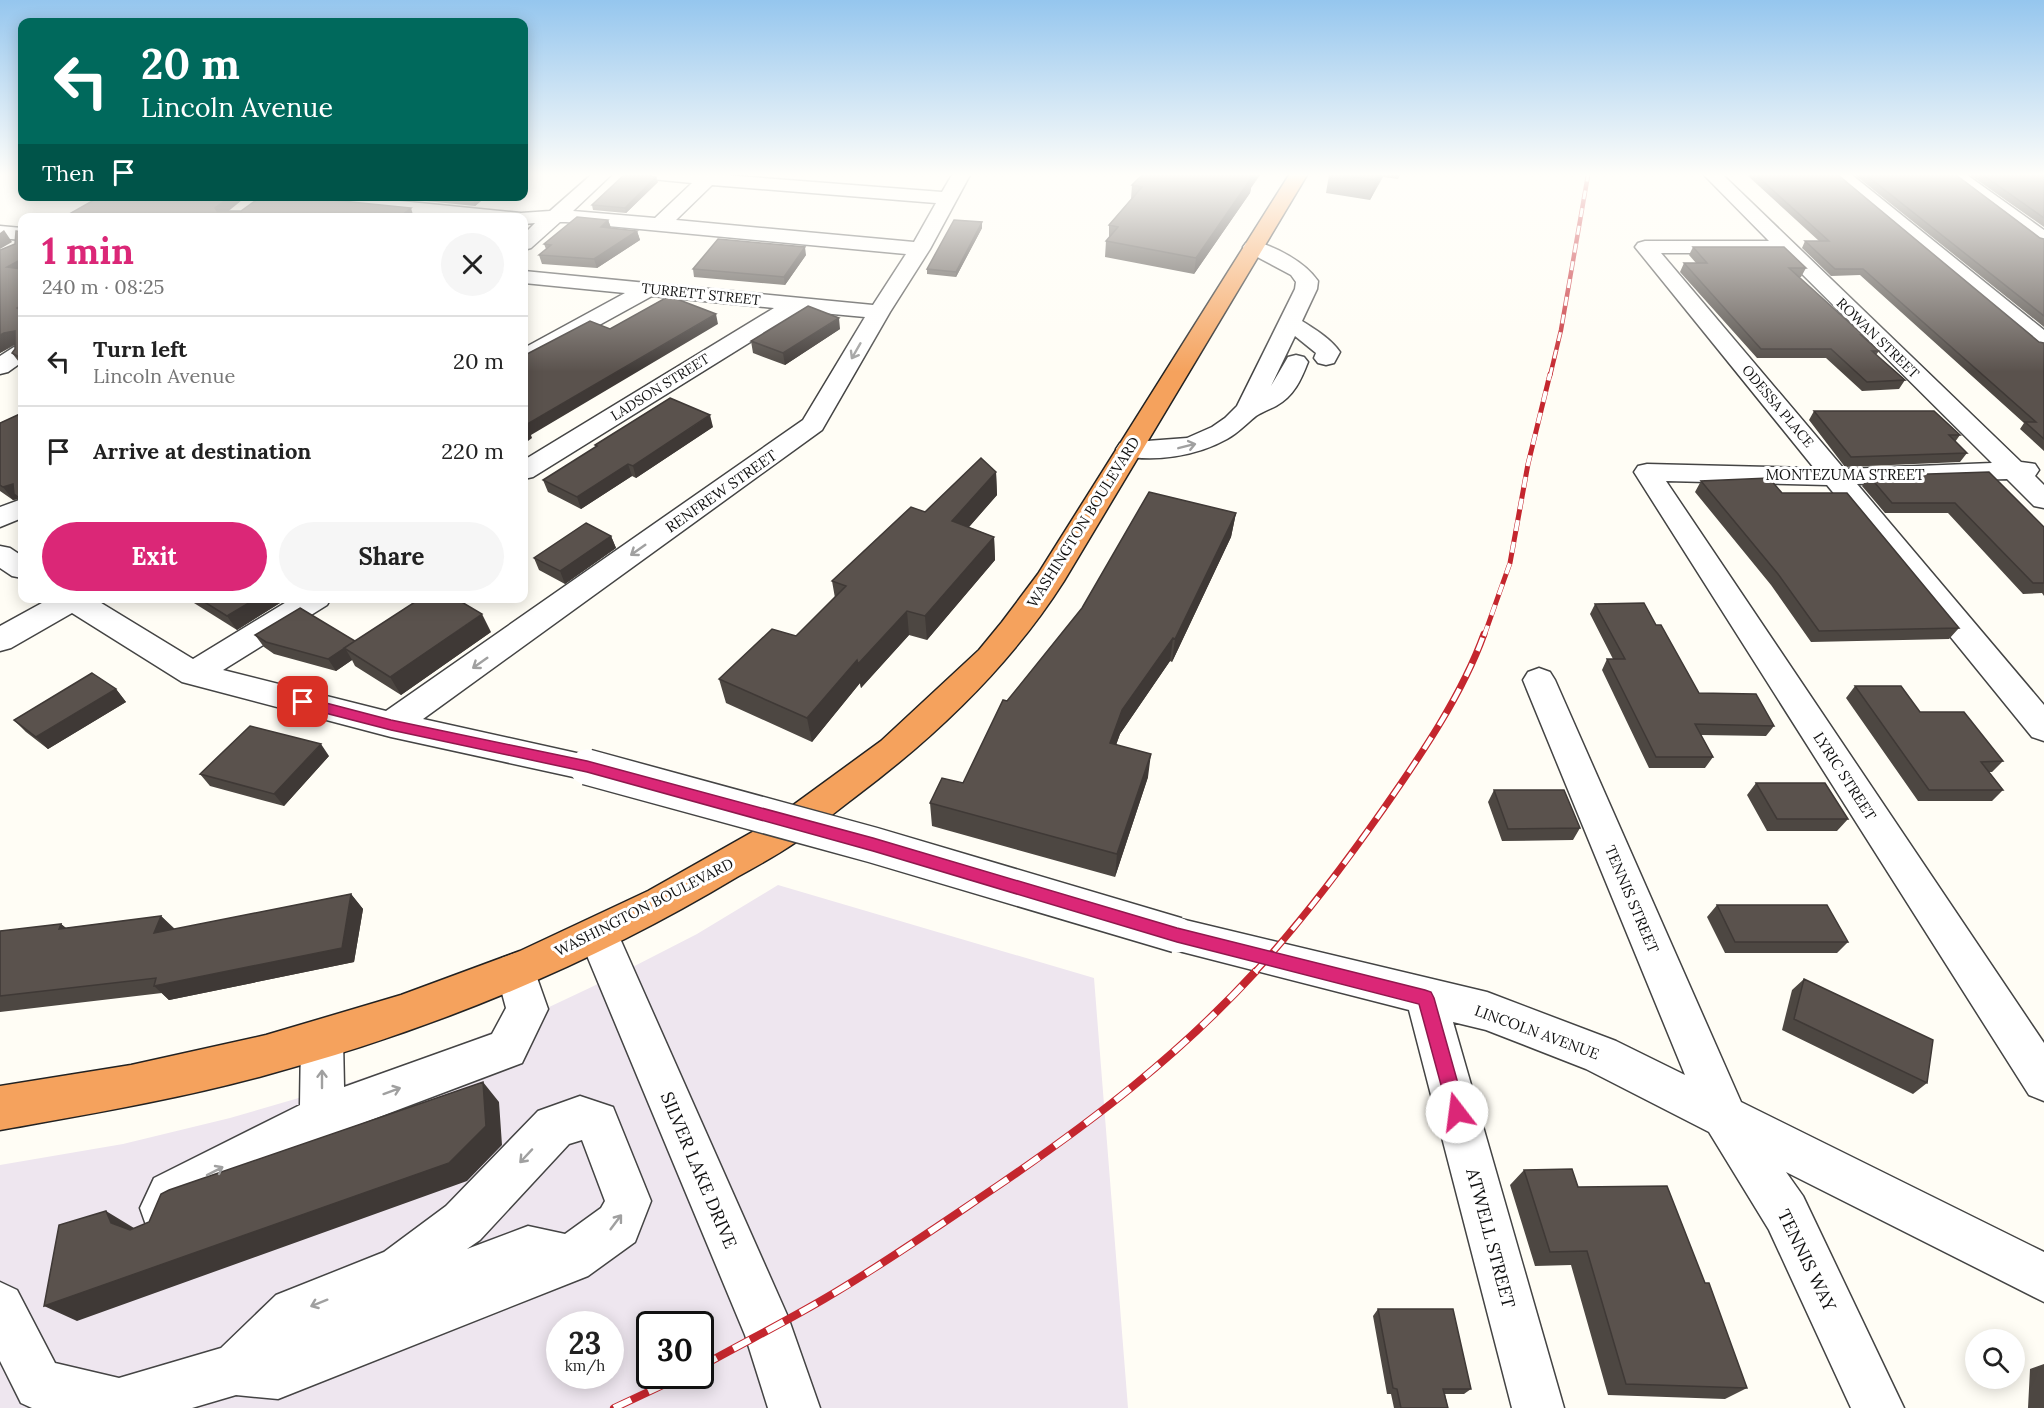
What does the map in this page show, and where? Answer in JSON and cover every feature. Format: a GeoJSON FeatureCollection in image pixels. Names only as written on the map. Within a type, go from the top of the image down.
{"type":"FeatureCollection","features":[{"type":"Feature","properties":{"kind":"highway","name":"WASHINGTON BOULEVARD"},"geometry":{"type":"LineString","coordinates":[[0,1108],[141,1085],[322,1040],[428,1005],[516,971],[674,896],[742,857],[802,818],[906,739],[991,656],[1022,619],[1049,581],[1257,241]]}},
{"type":"Feature","properties":{"kind":"street"},"geometry":{"type":"LineString","coordinates":[[826,241],[920,249]]}},
{"type":"Feature","properties":{"kind":"street","name":"RENFREW STREET"},"geometry":{"type":"LineString","coordinates":[[391,725],[813,425],[879,312],[924,241]]}},
{"type":"Feature","properties":{"kind":"street","name":"ROWAN STREET"},"geometry":{"type":"LineString","coordinates":[[1779,241],[2044,500]]}},
{"type":"Feature","properties":{"kind":"street"},"geometry":{"type":"LineString","coordinates":[[1921,241],[2044,342]]}},
{"type":"Feature","properties":{"kind":"street"},"geometry":{"type":"LineString","coordinates":[[1248,410],[1306,289],[1307,281],[1298,271],[1253,247]]}},
{"type":"Feature","properties":{"kind":"street","name":"ODESSA PLACE"},"geometry":{"type":"LineString","coordinates":[[1785,247],[1646,247],[2044,728]]}},
{"type":"Feature","properties":{"kind":"street","name":"TURRETT STREET"},"geometry":{"type":"LineString","coordinates":[[528,277],[879,312]]}},
{"type":"Feature","properties":{"kind":"street"},"geometry":{"type":"LineString","coordinates":[[528,355],[649,289]]}},
{"type":"Feature","properties":{"kind":"street","name":"LADSON STREET"},"geometry":{"type":"LineString","coordinates":[[528,469],[796,304]]}},
{"type":"Feature","properties":{"kind":"street"},"geometry":{"type":"LineString","coordinates":[[1280,394],[1287,384],[1298,357],[1300,338],[1290,323]]}},
{"type":"Feature","properties":{"kind":"street"},"geometry":{"type":"LineString","coordinates":[[1129,450],[1190,447],[1234,424],[1248,410],[1307,382],[1320,373],[1328,352],[1317,340],[1290,323]]}},
{"type":"Feature","properties":{"kind":"street","name":"MONTEZUMA STREET"},"geometry":{"type":"LineString","coordinates":[[1647,472],[1837,477],[2044,470]]}},
{"type":"Feature","properties":{"kind":"street","name":"LYRIC STREET"},"geometry":{"type":"LineString","coordinates":[[1647,472],[2029,1034],[2044,1080]]}},
{"type":"Feature","properties":{"kind":"street"},"geometry":{"type":"LineString","coordinates":[[0,518],[18,509]]}},
{"type":"Feature","properties":{"kind":"street"},"geometry":{"type":"LineString","coordinates":[[0,555],[18,566]]}},
{"type":"Feature","properties":{"kind":"street"},"geometry":{"type":"LineString","coordinates":[[0,640],[66,603]]}},
{"type":"Feature","properties":{"kind":"street","name":"LINCOLN AVENUE"},"geometry":{"type":"LineString","coordinates":[[79,603],[193,674],[391,725],[587,767],[873,845],[1177,935],[1425,998],[1486,1011],[1601,1055],[2044,1278]]}},
{"type":"Feature","properties":{"kind":"street"},"geometry":{"type":"LineString","coordinates":[[193,674],[308,603]]}},
{"type":"Feature","properties":{"kind":"street","name":"TENNIS STREET"},"geometry":{"type":"LineString","coordinates":[[1539,680],[1725,1118]]}},
{"type":"Feature","properties":{"kind":"street","name":"SILVER LAKE DRIVE"},"geometry":{"type":"LineString","coordinates":[[598,934],[770,1335],[794,1408]]}},
{"type":"Feature","properties":{"kind":"street"},"geometry":{"type":"LineString","coordinates":[[158,1221],[170,1194],[322,1117],[507,1049],[527,1009],[516,971]]}},
{"type":"Feature","properties":{"kind":"street","name":"ATWELL STREET"},"geometry":{"type":"LineString","coordinates":[[1425,998],[1538,1408]]}},
{"type":"Feature","properties":{"kind":"street"},"geometry":{"type":"LineString","coordinates":[[322,1040],[322,1117]]}},
{"type":"Feature","properties":{"kind":"street"},"geometry":{"type":"LineString","coordinates":[[0,1307],[39,1385],[119,1404],[257,1371],[571,1259],[618,1225],[628,1201],[597,1122],[580,1118],[554,1127],[463,1223],[401,1269],[294,1313],[257,1371]]}},
{"type":"Feature","properties":{"kind":"street","name":"TENNIS WAY"},"geometry":{"type":"LineString","coordinates":[[1725,1118],[1786,1213],[1878,1408]]}},
{"type":"Feature","properties":{"kind":"shaded area"},"geometry":{"type":"Polygon","coordinates":[[[778,885],[1094,978],[1128,1408],[0,1408],[0,1165],[123,1144],[230,1118],[333,1088],[433,1055],[528,1017],[697,934],[778,885]]]}},
{"type":"Feature","properties":{"kind":"building"},"geometry":{"type":"Polygon","coordinates":[[[15,241],[18,241],[18,261],[7,267],[18,268],[18,357],[12,353],[15,349],[15,331],[0,335],[0,250],[15,244],[15,241]]]}},
{"type":"Feature","properties":{"kind":"building"},"geometry":{"type":"Polygon","coordinates":[[[548,241],[622,241],[594,259],[539,255],[551,245],[544,244],[548,241]]]}},
{"type":"Feature","properties":{"kind":"building"},"geometry":{"type":"Polygon","coordinates":[[[717,241],[805,247],[784,277],[693,269],[717,241]]]}},
{"type":"Feature","properties":{"kind":"building"},"geometry":{"type":"Polygon","coordinates":[[[943,241],[972,241],[956,272],[927,269],[943,241]]]}},
{"type":"Feature","properties":{"kind":"building"},"geometry":{"type":"Polygon","coordinates":[[[1106,241],[1208,241],[1196,258],[1106,241]]]}},
{"type":"Feature","properties":{"kind":"building"},"geometry":{"type":"Polygon","coordinates":[[[1805,241],[1917,241],[2039,342],[2044,343],[2044,439],[2025,422],[2036,422],[1863,269],[1835,269],[1805,241]]]}},
{"type":"Feature","properties":{"kind":"building"},"geometry":{"type":"Polygon","coordinates":[[[1949,241],[2044,241],[2044,316],[1949,241]]]}},
{"type":"Feature","properties":{"kind":"building"},"geometry":{"type":"Polygon","coordinates":[[[1693,247],[1784,247],[1806,268],[1789,268],[1863,335],[1861,335],[1879,351],[1872,351],[1905,380],[1867,382],[1831,349],[1761,349],[1684,263],[1707,263],[1693,247]]]}},
{"type":"Feature","properties":{"kind":"building"},"geometry":{"type":"Polygon","coordinates":[[[669,296],[716,314],[528,424],[528,353],[590,321],[610,329],[669,296]]]}},
{"type":"Feature","properties":{"kind":"building"},"geometry":{"type":"Polygon","coordinates":[[[808,306],[839,318],[783,353],[751,341],[808,306]]]}},
{"type":"Feature","properties":{"kind":"building"},"geometry":{"type":"Polygon","coordinates":[[[670,398],[710,415],[633,466],[628,464],[577,497],[543,480],[597,446],[595,445],[670,398]]]}},
{"type":"Feature","properties":{"kind":"building"},"geometry":{"type":"Polygon","coordinates":[[[1814,411],[1934,411],[1960,435],[1949,435],[1967,453],[1851,457],[1814,411]]]}},
{"type":"Feature","properties":{"kind":"building"},"geometry":{"type":"Polygon","coordinates":[[[18,415],[18,497],[14,494],[13,484],[3,487],[0,485],[0,423],[18,415]]]}},
{"type":"Feature","properties":{"kind":"building"},"geometry":{"type":"Polygon","coordinates":[[[981,458],[996,472],[952,521],[994,537],[925,616],[907,611],[858,664],[857,660],[807,718],[719,679],[772,629],[796,636],[846,586],[832,581],[911,507],[925,512],[981,458]]]}},
{"type":"Feature","properties":{"kind":"building"},"geometry":{"type":"Polygon","coordinates":[[[1989,472],[2044,527],[2044,583],[2033,583],[1955,503],[1892,503],[1869,476],[1989,472]]]}},
{"type":"Feature","properties":{"kind":"building"},"geometry":{"type":"Polygon","coordinates":[[[1769,478],[1782,493],[1847,493],[1959,628],[1819,631],[1778,574],[1701,481],[1769,478]]]}},
{"type":"Feature","properties":{"kind":"building"},"geometry":{"type":"Polygon","coordinates":[[[1149,492],[1236,513],[1175,639],[1173,638],[1122,710],[1110,743],[1151,754],[1117,854],[930,803],[942,778],[963,783],[1003,700],[1007,701],[1082,608],[1149,492]]]}},
{"type":"Feature","properties":{"kind":"building"},"geometry":{"type":"Polygon","coordinates":[[[586,523],[611,536],[560,571],[534,558],[586,523]]]}},
{"type":"Feature","properties":{"kind":"building"},"geometry":{"type":"Polygon","coordinates":[[[206,603],[249,603],[227,616],[206,603]]]}},
{"type":"Feature","properties":{"kind":"building"},"geometry":{"type":"Polygon","coordinates":[[[413,603],[463,603],[482,614],[390,677],[344,648],[413,603]]]}},
{"type":"Feature","properties":{"kind":"building"},"geometry":{"type":"Polygon","coordinates":[[[1644,603],[1656,625],[1661,625],[1699,693],[1756,694],[1774,726],[1695,724],[1713,757],[1656,757],[1607,659],[1625,659],[1595,604],[1644,603]]]}},
{"type":"Feature","properties":{"kind":"building"},"geometry":{"type":"Polygon","coordinates":[[[300,608],[355,641],[328,659],[266,642],[255,635],[300,608]]]}},
{"type":"Feature","properties":{"kind":"building"},"geometry":{"type":"Polygon","coordinates":[[[92,673],[116,689],[36,737],[14,720],[92,673]]]}},
{"type":"Feature","properties":{"kind":"building"},"geometry":{"type":"Polygon","coordinates":[[[1855,686],[1901,686],[1920,712],[1964,712],[2003,761],[1981,762],[2003,790],[1929,790],[1855,686]]]}},
{"type":"Feature","properties":{"kind":"building"},"geometry":{"type":"Polygon","coordinates":[[[250,726],[321,744],[274,794],[200,774],[250,726]]]}},
{"type":"Feature","properties":{"kind":"building"},"geometry":{"type":"Polygon","coordinates":[[[1756,783],[1825,783],[1848,819],[1777,819],[1756,783]]]}},
{"type":"Feature","properties":{"kind":"building"},"geometry":{"type":"Polygon","coordinates":[[[1494,790],[1564,790],[1580,828],[1508,829],[1494,790]]]}},
{"type":"Feature","properties":{"kind":"building"},"geometry":{"type":"Polygon","coordinates":[[[351,894],[342,948],[154,986],[156,978],[0,996],[0,931],[61,924],[59,929],[161,916],[154,933],[351,894]]]}},
{"type":"Feature","properties":{"kind":"building"},"geometry":{"type":"Polygon","coordinates":[[[1717,905],[1827,905],[1848,942],[1735,942],[1717,905]]]}},
{"type":"Feature","properties":{"kind":"building"},"geometry":{"type":"Polygon","coordinates":[[[1804,979],[1933,1040],[1927,1083],[1794,1019],[1804,979]]]}},
{"type":"Feature","properties":{"kind":"building"},"geometry":{"type":"Polygon","coordinates":[[[483,1082],[486,1126],[449,1163],[44,1306],[59,1225],[106,1211],[111,1223],[130,1230],[149,1222],[161,1194],[169,1190],[483,1082]]]}},
{"type":"Feature","properties":{"kind":"building"},"geometry":{"type":"Polygon","coordinates":[[[1572,1169],[1578,1187],[1667,1186],[1705,1283],[1709,1283],[1747,1388],[1626,1384],[1587,1251],[1550,1252],[1524,1170],[1572,1169]]]}},
{"type":"Feature","properties":{"kind":"building"},"geometry":{"type":"Polygon","coordinates":[[[1378,1309],[1453,1309],[1471,1389],[1443,1389],[1448,1408],[1401,1408],[1397,1389],[1393,1388],[1378,1309]]]}},
{"type":"Feature","properties":{"kind":"railway"},"geometry":{"type":"LineString","coordinates":[[1550,376],[1561,330],[1577,241]]}},
{"type":"Feature","properties":{"kind":"railway"},"geometry":{"type":"LineString","coordinates":[[1484,636],[1510,563],[1528,464],[1550,374]]}},
{"type":"Feature","properties":{"kind":"railway"},"geometry":{"type":"LineString","coordinates":[[1255,972],[1322,892],[1412,767],[1452,702],[1484,634]]}},
{"type":"Feature","properties":{"kind":"railway"},"geometry":{"type":"LineString","coordinates":[[714,1359],[846,1286],[1034,1161],[1134,1086],[1196,1031],[1256,971]]}},
{"type":"Feature","properties":{"kind":"railway"},"geometry":{"type":"LineString","coordinates":[[614,1408],[654,1389]]}},
{"type":"Feature","properties":{"kind":"route"},"geometry":{"type":"LineString","coordinates":[[303,702],[391,725],[587,767],[873,845],[1177,935],[1425,998],[1457,1112]]}}]}
